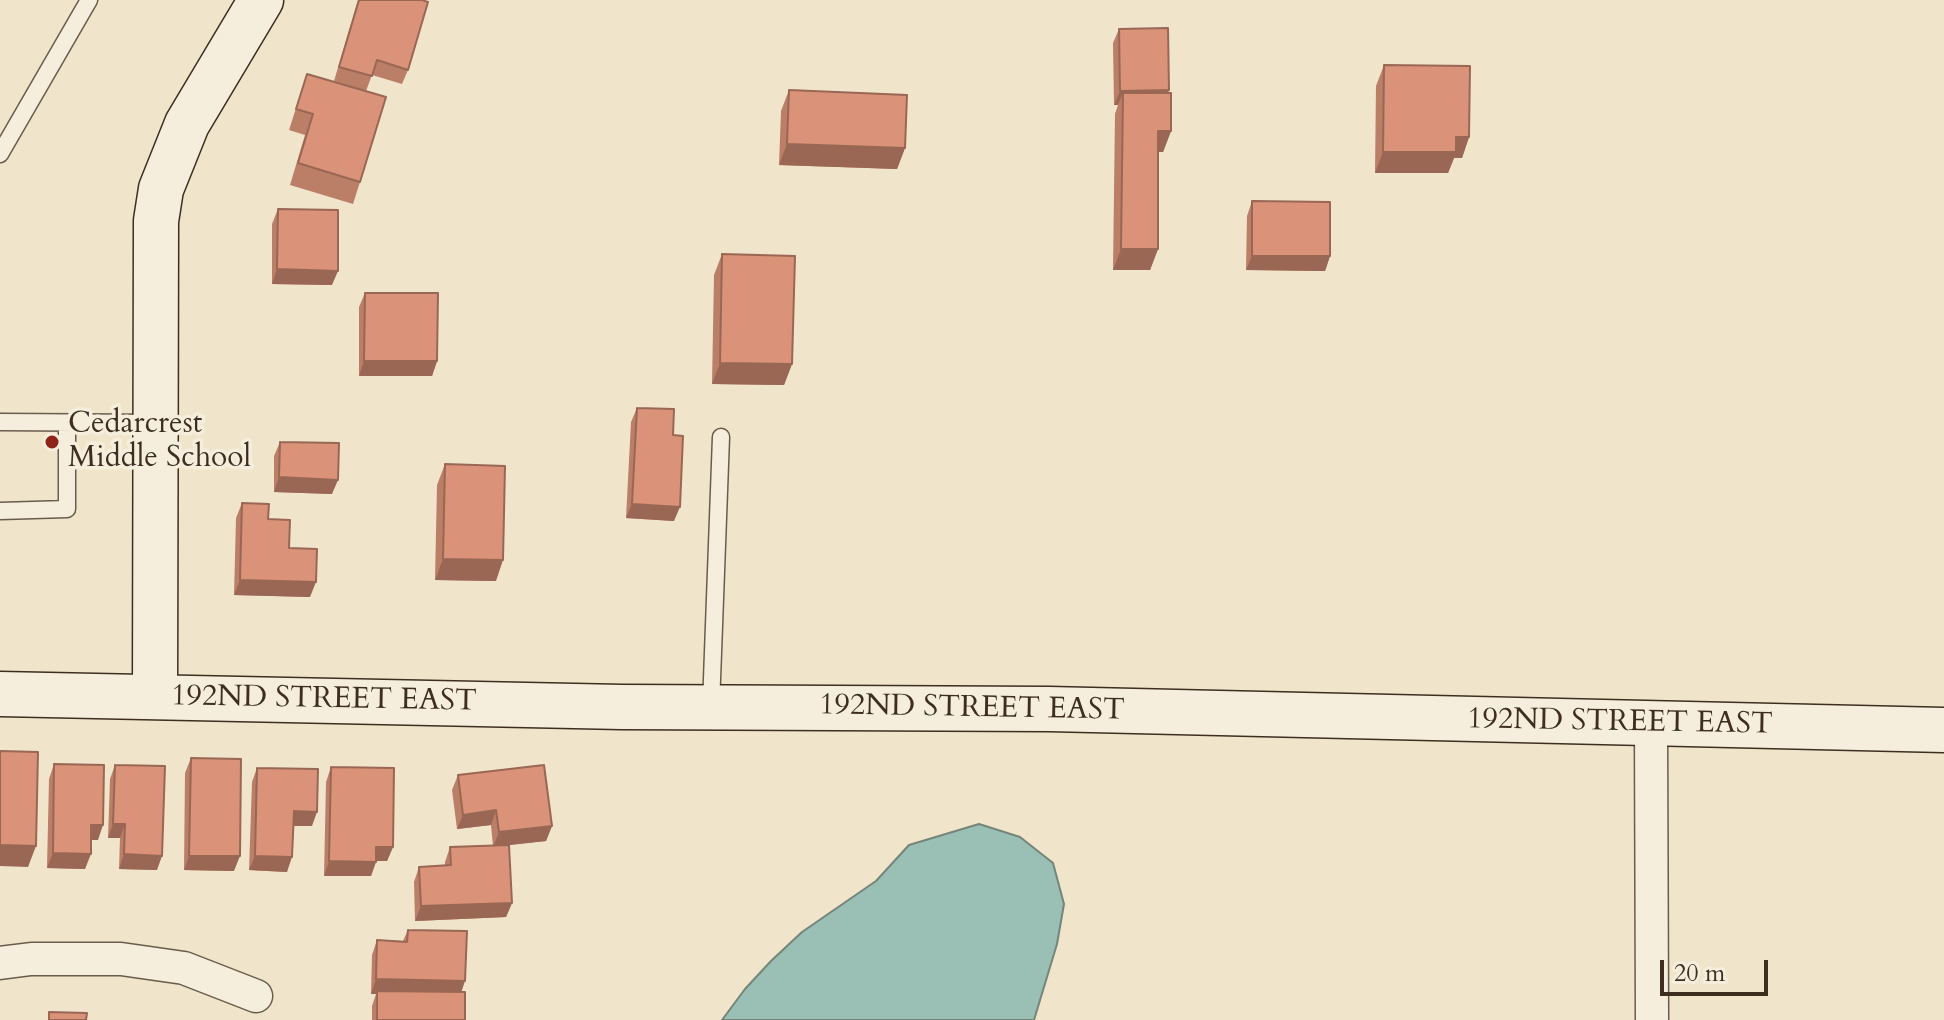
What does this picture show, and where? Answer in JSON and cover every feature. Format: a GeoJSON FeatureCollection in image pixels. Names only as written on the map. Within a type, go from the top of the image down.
{"type":"FeatureCollection","features":[{"type":"Feature","properties":{"kind":"street"},"geometry":{"type":"LineString","coordinates":[[155,696],[156,221],[161,189],[187,124],[261,0]]}},
{"type":"Feature","properties":{"kind":"street","name":"192ND STREET EAST"},"geometry":{"type":"LineString","coordinates":[[0,694],[711,707],[1063,709],[1944,730]]}},
{"type":"Feature","properties":{"kind":"street"},"geometry":{"type":"LineString","coordinates":[[1651,725],[1652,1020]]}},
{"type":"Feature","properties":{"kind":"street"},"geometry":{"type":"LineString","coordinates":[[0,963],[31,959],[121,959],[184,968],[256,996]]}},
{"type":"Feature","properties":{"kind":"lane"},"geometry":{"type":"LineString","coordinates":[[0,154],[89,0]]}},
{"type":"Feature","properties":{"kind":"lane"},"geometry":{"type":"LineString","coordinates":[[0,422],[156,423]]}},
{"type":"Feature","properties":{"kind":"lane"},"geometry":{"type":"LineString","coordinates":[[0,511],[67,509],[67,423]]}},
{"type":"Feature","properties":{"kind":"lane"},"geometry":{"type":"LineString","coordinates":[[711,707],[721,437]]}},
{"type":"Feature","properties":{"kind":"water"},"geometry":{"type":"Polygon","coordinates":[[[979,824],[1020,837],[1053,863],[1064,904],[1057,944],[1034,1020],[722,1020],[771,961],[802,932],[876,881],[909,845],[979,824]]]}},
{"type":"Feature","properties":{"kind":"building"},"geometry":{"type":"Polygon","coordinates":[[[359,0],[428,2],[408,70],[377,60],[372,76],[339,67],[359,0]]]}},
{"type":"Feature","properties":{"kind":"building"},"geometry":{"type":"Polygon","coordinates":[[[1168,28],[1169,90],[1120,91],[1119,29],[1168,28]]]}},
{"type":"Feature","properties":{"kind":"building"},"geometry":{"type":"Polygon","coordinates":[[[1384,65],[1470,66],[1469,137],[1456,137],[1456,152],[1383,152],[1384,65]]]}},
{"type":"Feature","properties":{"kind":"building"},"geometry":{"type":"Polygon","coordinates":[[[307,74],[386,97],[360,182],[298,163],[313,114],[296,109],[307,74]]]}},
{"type":"Feature","properties":{"kind":"building"},"geometry":{"type":"Polygon","coordinates":[[[789,90],[907,95],[905,148],[787,144],[789,90]]]}},
{"type":"Feature","properties":{"kind":"building"},"geometry":{"type":"Polygon","coordinates":[[[1123,93],[1171,93],[1171,131],[1158,131],[1158,249],[1121,249],[1123,93]]]}},
{"type":"Feature","properties":{"kind":"building"},"geometry":{"type":"Polygon","coordinates":[[[1252,201],[1330,202],[1330,256],[1252,256],[1252,201]]]}},
{"type":"Feature","properties":{"kind":"building"},"geometry":{"type":"Polygon","coordinates":[[[278,209],[338,210],[338,271],[277,269],[278,209]]]}},
{"type":"Feature","properties":{"kind":"building"},"geometry":{"type":"Polygon","coordinates":[[[722,254],[795,256],[792,364],[720,363],[722,254]]]}},
{"type":"Feature","properties":{"kind":"building"},"geometry":{"type":"Polygon","coordinates":[[[365,293],[438,293],[437,361],[364,361],[365,293]]]}},
{"type":"Feature","properties":{"kind":"building"},"geometry":{"type":"Polygon","coordinates":[[[637,408],[674,409],[673,435],[683,436],[680,507],[632,504],[637,408]]]}},
{"type":"Feature","properties":{"kind":"building"},"geometry":{"type":"Polygon","coordinates":[[[280,442],[339,443],[338,480],[279,477],[280,442]]]}},
{"type":"Feature","properties":{"kind":"building"},"geometry":{"type":"Polygon","coordinates":[[[445,464],[505,466],[503,560],[443,559],[445,464]]]}},
{"type":"Feature","properties":{"kind":"building"},"geometry":{"type":"Polygon","coordinates":[[[242,503],[269,504],[268,519],[290,520],[289,548],[317,549],[316,582],[240,580],[242,503]]]}},
{"type":"Feature","properties":{"kind":"building"},"geometry":{"type":"Polygon","coordinates":[[[0,751],[38,752],[36,846],[0,845],[0,751]]]}},
{"type":"Feature","properties":{"kind":"building"},"geometry":{"type":"Polygon","coordinates":[[[191,758],[241,759],[240,856],[189,856],[191,758]]]}},
{"type":"Feature","properties":{"kind":"building"},"geometry":{"type":"Polygon","coordinates":[[[54,764],[104,765],[103,825],[91,825],[91,854],[53,853],[54,764]]]}},
{"type":"Feature","properties":{"kind":"building"},"geometry":{"type":"Polygon","coordinates":[[[115,765],[165,766],[162,856],[124,854],[125,824],[113,824],[115,765]]]}},
{"type":"Feature","properties":{"kind":"building"},"geometry":{"type":"Polygon","coordinates":[[[544,765],[552,826],[499,832],[496,810],[463,815],[458,775],[544,765]]]}},
{"type":"Feature","properties":{"kind":"building"},"geometry":{"type":"Polygon","coordinates":[[[331,767],[394,768],[393,847],[376,847],[376,862],[329,861],[331,767]]]}},
{"type":"Feature","properties":{"kind":"building"},"geometry":{"type":"Polygon","coordinates":[[[257,768],[318,769],[317,812],[294,811],[292,857],[255,856],[257,768]]]}},
{"type":"Feature","properties":{"kind":"building"},"geometry":{"type":"Polygon","coordinates":[[[509,845],[512,903],[421,906],[419,867],[451,865],[450,847],[509,845]]]}},
{"type":"Feature","properties":{"kind":"building"},"geometry":{"type":"Polygon","coordinates":[[[408,930],[467,931],[465,981],[376,979],[377,940],[407,942],[408,930]]]}},
{"type":"Feature","properties":{"kind":"building"},"geometry":{"type":"Polygon","coordinates":[[[377,991],[465,992],[465,1020],[377,1020],[377,991]]]}},
{"type":"Feature","properties":{"kind":"building"},"geometry":{"type":"Polygon","coordinates":[[[49,1012],[87,1013],[86,1020],[49,1020],[49,1012]]]}},
{"type":"Feature","properties":{"kind":"place","name":"Cedarcrest Middle School"},"geometry":{"type":"Point","coordinates":[52,442]}}]}
